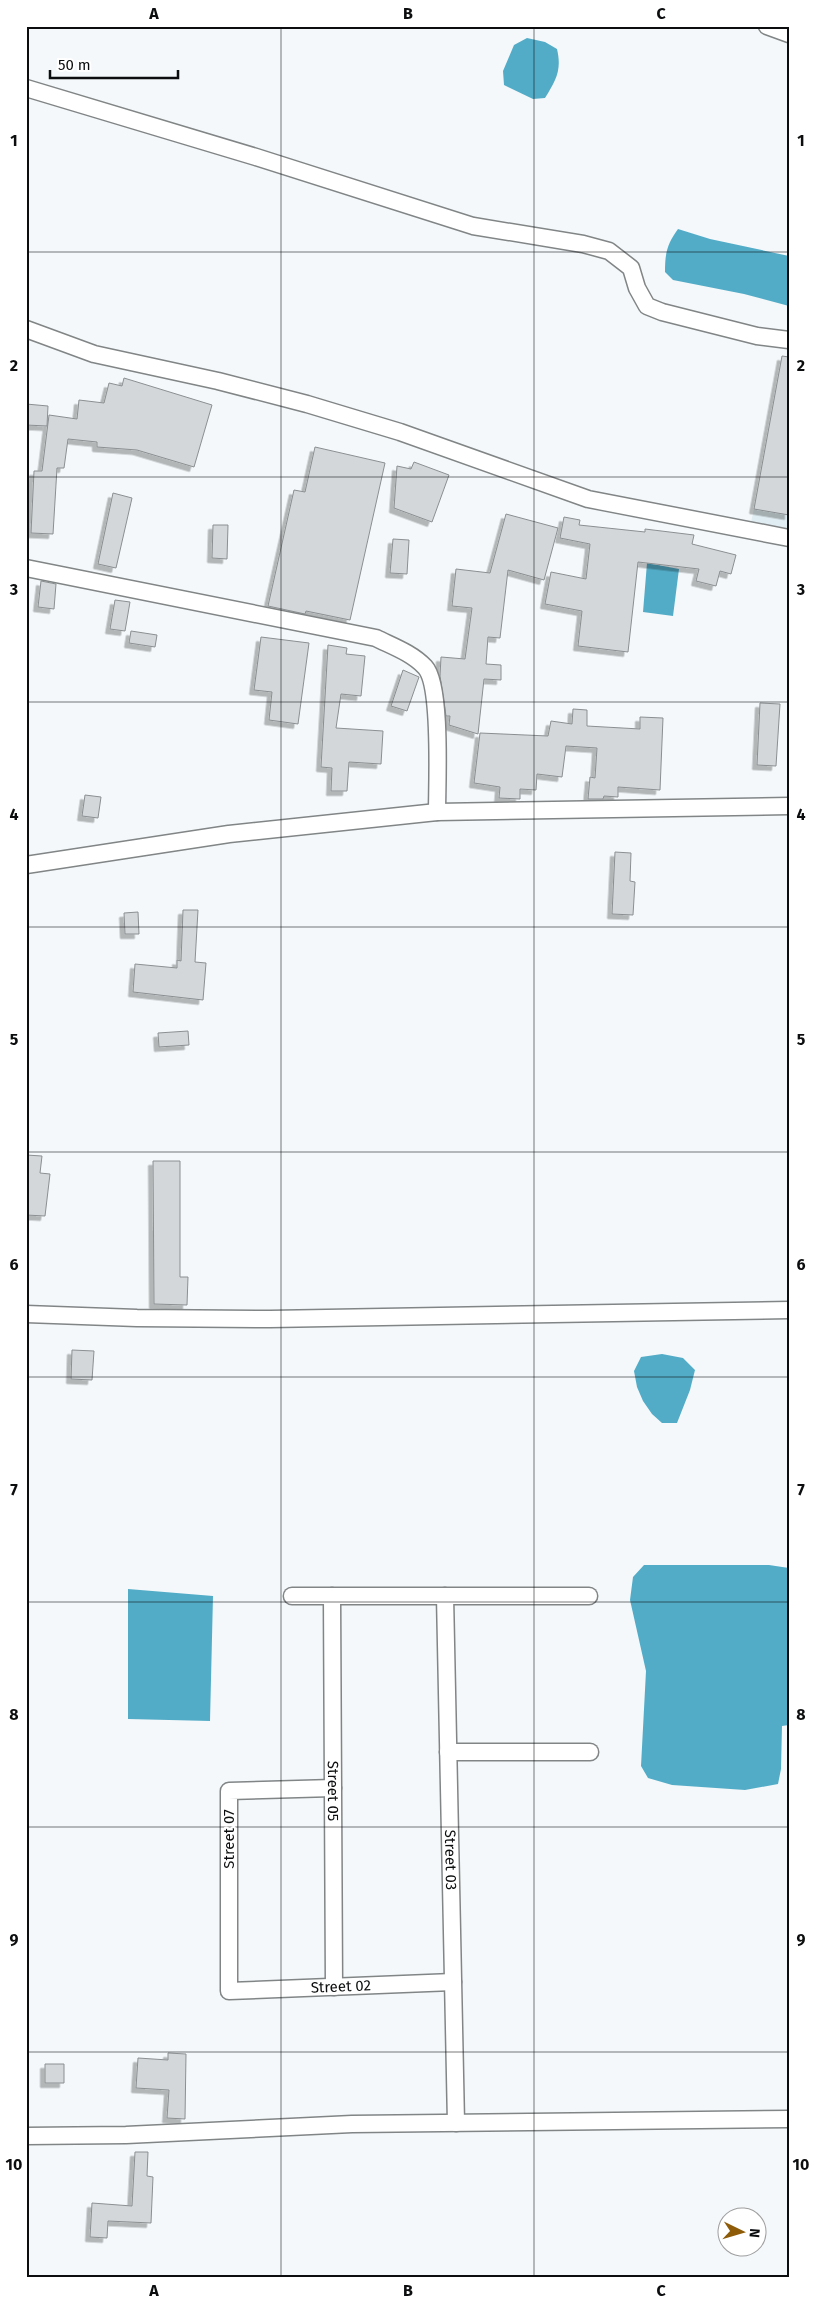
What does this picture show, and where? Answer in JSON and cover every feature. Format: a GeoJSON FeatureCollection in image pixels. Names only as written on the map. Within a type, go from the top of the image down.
{"type":"FeatureCollection","features":[{"type":"Feature","properties":{"kind":"street"},"geometry":{"type":"LineString","coordinates":[[767,26],[789,34]]}},
{"type":"Feature","properties":{"kind":"street"},"geometry":{"type":"LineString","coordinates":[[26,88],[256,157],[473,226],[583,244],[609,251],[631,268],[637,288],[647,306],[662,312],[757,336],[789,340]]}},
{"type":"Feature","properties":{"kind":"street"},"geometry":{"type":"LineString","coordinates":[[26,329],[94,354],[227,383],[391,429],[588,500],[789,538]]}},
{"type":"Feature","properties":{"kind":"street"},"geometry":{"type":"LineString","coordinates":[[26,568],[376,638],[407,653],[427,668],[436,693],[437,812]]}},
{"type":"Feature","properties":{"kind":"street"},"geometry":{"type":"LineString","coordinates":[[26,865],[230,834],[437,812],[789,806]]}},
{"type":"Feature","properties":{"kind":"street"},"geometry":{"type":"LineString","coordinates":[[26,1314],[136,1318],[270,1318],[741,1309],[789,1310]]}},
{"type":"Feature","properties":{"kind":"street"},"geometry":{"type":"LineString","coordinates":[[292,1596],[589,1596]]}},
{"type":"Feature","properties":{"kind":"street","name":"Street 05"},"geometry":{"type":"LineString","coordinates":[[332,1596],[334,1987]]}},
{"type":"Feature","properties":{"kind":"street","name":"Street 03"},"geometry":{"type":"LineString","coordinates":[[445,1596],[456,2123]]}},
{"type":"Feature","properties":{"kind":"street"},"geometry":{"type":"LineString","coordinates":[[448,1752],[590,1752]]}},
{"type":"Feature","properties":{"kind":"street","name":"Street 07"},"geometry":{"type":"LineString","coordinates":[[228,1992],[229,1790],[333,1788]]}},
{"type":"Feature","properties":{"kind":"street","name":"Street 02"},"geometry":{"type":"LineString","coordinates":[[228,1992],[453,1982]]}},
{"type":"Feature","properties":{"kind":"street"},"geometry":{"type":"LineString","coordinates":[[26,2136],[126,2135],[343,2124],[789,2119]]}},
{"type":"Feature","properties":{"kind":"shaded area"},"geometry":{"type":"Polygon","coordinates":[[[789,356],[789,529],[751,522],[789,356]]]}},
{"type":"Feature","properties":{"kind":"water"},"geometry":{"type":"Polygon","coordinates":[[[527,38],[545,42],[557,49],[559,63],[557,75],[545,98],[533,99],[504,85],[503,71],[514,45],[527,38]]]}},
{"type":"Feature","properties":{"kind":"water"},"geometry":{"type":"Polygon","coordinates":[[[678,229],[710,239],[789,256],[789,306],[744,294],[673,280],[665,272],[665,259],[671,239],[678,229]]]}},
{"type":"Feature","properties":{"kind":"water"},"geometry":{"type":"Polygon","coordinates":[[[647,563],[679,569],[673,616],[643,612],[647,563]]]}},
{"type":"Feature","properties":{"kind":"water"},"geometry":{"type":"Polygon","coordinates":[[[662,1354],[683,1358],[695,1370],[690,1390],[677,1423],[662,1423],[652,1414],[643,1401],[637,1387],[634,1371],[641,1357],[662,1354]]]}},
{"type":"Feature","properties":{"kind":"water"},"geometry":{"type":"Polygon","coordinates":[[[644,1565],[769,1565],[789,1568],[789,1725],[782,1726],[781,1769],[778,1784],[745,1790],[672,1785],[648,1778],[641,1766],[646,1671],[630,1600],[633,1577],[644,1565]]]}},
{"type":"Feature","properties":{"kind":"water"},"geometry":{"type":"Polygon","coordinates":[[[128,1589],[213,1596],[210,1721],[128,1719],[128,1589]]]}},
{"type":"Feature","properties":{"kind":"building"},"geometry":{"type":"Polygon","coordinates":[[[782,356],[789,357],[789,515],[754,509],[782,356]]]}},
{"type":"Feature","properties":{"kind":"building"},"geometry":{"type":"Polygon","coordinates":[[[124,378],[212,405],[194,467],[137,450],[97,447],[97,442],[68,439],[64,468],[57,468],[53,534],[31,533],[34,471],[42,471],[49,415],[77,419],[79,400],[104,403],[109,383],[122,386],[124,378]]]}},
{"type":"Feature","properties":{"kind":"building"},"geometry":{"type":"Polygon","coordinates":[[[26,404],[48,406],[47,426],[26,425],[26,404]]]}},
{"type":"Feature","properties":{"kind":"building"},"geometry":{"type":"Polygon","coordinates":[[[315,447],[385,463],[350,620],[306,611],[305,614],[268,606],[294,490],[305,492],[315,447]]]}},
{"type":"Feature","properties":{"kind":"building"},"geometry":{"type":"Polygon","coordinates":[[[414,462],[449,475],[432,522],[394,508],[397,466],[411,469],[414,462]]]}},
{"type":"Feature","properties":{"kind":"building"},"geometry":{"type":"Polygon","coordinates":[[[113,493],[132,498],[116,568],[98,564],[113,493]]]}},
{"type":"Feature","properties":{"kind":"building"},"geometry":{"type":"Polygon","coordinates":[[[506,514],[558,528],[544,580],[508,570],[500,638],[488,637],[486,664],[501,665],[501,680],[484,679],[478,734],[449,725],[450,716],[446,716],[440,676],[441,657],[465,659],[472,608],[452,606],[456,569],[490,573],[506,514]]]}},
{"type":"Feature","properties":{"kind":"building"},"geometry":{"type":"Polygon","coordinates":[[[564,517],[580,520],[579,525],[645,532],[645,529],[694,535],[692,544],[736,555],[731,574],[720,571],[716,586],[696,581],[699,569],[638,562],[628,652],[578,646],[582,611],[545,604],[551,572],[586,579],[590,544],[560,538],[564,517]]]}},
{"type":"Feature","properties":{"kind":"building"},"geometry":{"type":"Polygon","coordinates":[[[213,525],[228,525],[227,559],[212,558],[213,525]]]}},
{"type":"Feature","properties":{"kind":"building"},"geometry":{"type":"Polygon","coordinates":[[[393,539],[409,540],[407,574],[390,573],[393,539]]]}},
{"type":"Feature","properties":{"kind":"building"},"geometry":{"type":"Polygon","coordinates":[[[41,581],[56,584],[54,609],[38,607],[41,581]]]}},
{"type":"Feature","properties":{"kind":"building"},"geometry":{"type":"Polygon","coordinates":[[[115,600],[130,602],[125,631],[110,629],[115,600]]]}},
{"type":"Feature","properties":{"kind":"building"},"geometry":{"type":"Polygon","coordinates":[[[131,631],[157,635],[155,647],[129,643],[131,631]]]}},
{"type":"Feature","properties":{"kind":"building"},"geometry":{"type":"Polygon","coordinates":[[[261,637],[309,643],[298,724],[269,720],[272,692],[254,690],[261,637]]]}},
{"type":"Feature","properties":{"kind":"building"},"geometry":{"type":"Polygon","coordinates":[[[328,645],[347,648],[346,654],[365,656],[361,696],[341,694],[336,728],[383,731],[381,764],[349,762],[347,791],[331,791],[332,768],[321,767],[328,645]]]}},
{"type":"Feature","properties":{"kind":"building"},"geometry":{"type":"Polygon","coordinates":[[[403,670],[419,677],[407,711],[391,706],[403,670]]]}},
{"type":"Feature","properties":{"kind":"building"},"geometry":{"type":"Polygon","coordinates":[[[760,703],[780,704],[776,766],[757,765],[760,703]]]}},
{"type":"Feature","properties":{"kind":"building"},"geometry":{"type":"Polygon","coordinates":[[[573,709],[587,710],[587,726],[640,729],[640,717],[663,718],[660,790],[618,787],[618,797],[604,796],[603,799],[588,799],[590,777],[595,778],[597,748],[566,746],[562,777],[537,774],[536,790],[520,789],[520,799],[499,798],[500,787],[474,783],[480,733],[548,736],[551,721],[572,724],[573,709]]]}},
{"type":"Feature","properties":{"kind":"building"},"geometry":{"type":"Polygon","coordinates":[[[85,795],[101,797],[98,818],[82,816],[85,795]]]}},
{"type":"Feature","properties":{"kind":"building"},"geometry":{"type":"Polygon","coordinates":[[[615,852],[631,853],[630,881],[635,882],[633,915],[612,914],[615,852]]]}},
{"type":"Feature","properties":{"kind":"building"},"geometry":{"type":"Polygon","coordinates":[[[183,910],[198,910],[195,962],[206,963],[203,1000],[133,992],[135,964],[177,968],[177,960],[181,961],[183,910]]]}},
{"type":"Feature","properties":{"kind":"building"},"geometry":{"type":"Polygon","coordinates":[[[138,912],[139,934],[125,934],[124,913],[138,912]]]}},
{"type":"Feature","properties":{"kind":"building"},"geometry":{"type":"Polygon","coordinates":[[[188,1031],[189,1045],[159,1047],[158,1033],[188,1031]]]}},
{"type":"Feature","properties":{"kind":"building"},"geometry":{"type":"Polygon","coordinates":[[[26,1155],[42,1156],[40,1173],[50,1174],[45,1216],[26,1215],[26,1155]]]}},
{"type":"Feature","properties":{"kind":"building"},"geometry":{"type":"Polygon","coordinates":[[[153,1161],[180,1161],[180,1277],[188,1277],[187,1305],[154,1304],[153,1161]]]}},
{"type":"Feature","properties":{"kind":"building"},"geometry":{"type":"Polygon","coordinates":[[[72,1350],[94,1351],[92,1380],[71,1379],[72,1350]]]}},
{"type":"Feature","properties":{"kind":"building"},"geometry":{"type":"Polygon","coordinates":[[[168,2053],[186,2054],[185,2119],[167,2118],[169,2090],[136,2088],[138,2058],[168,2060],[168,2053]]]}},
{"type":"Feature","properties":{"kind":"building"},"geometry":{"type":"Polygon","coordinates":[[[45,2064],[64,2064],[64,2083],[45,2083],[45,2064]]]}},
{"type":"Feature","properties":{"kind":"building"},"geometry":{"type":"Polygon","coordinates":[[[135,2152],[148,2152],[147,2176],[153,2177],[151,2223],[108,2221],[107,2238],[90,2237],[92,2203],[132,2206],[135,2152]]]}}]}
